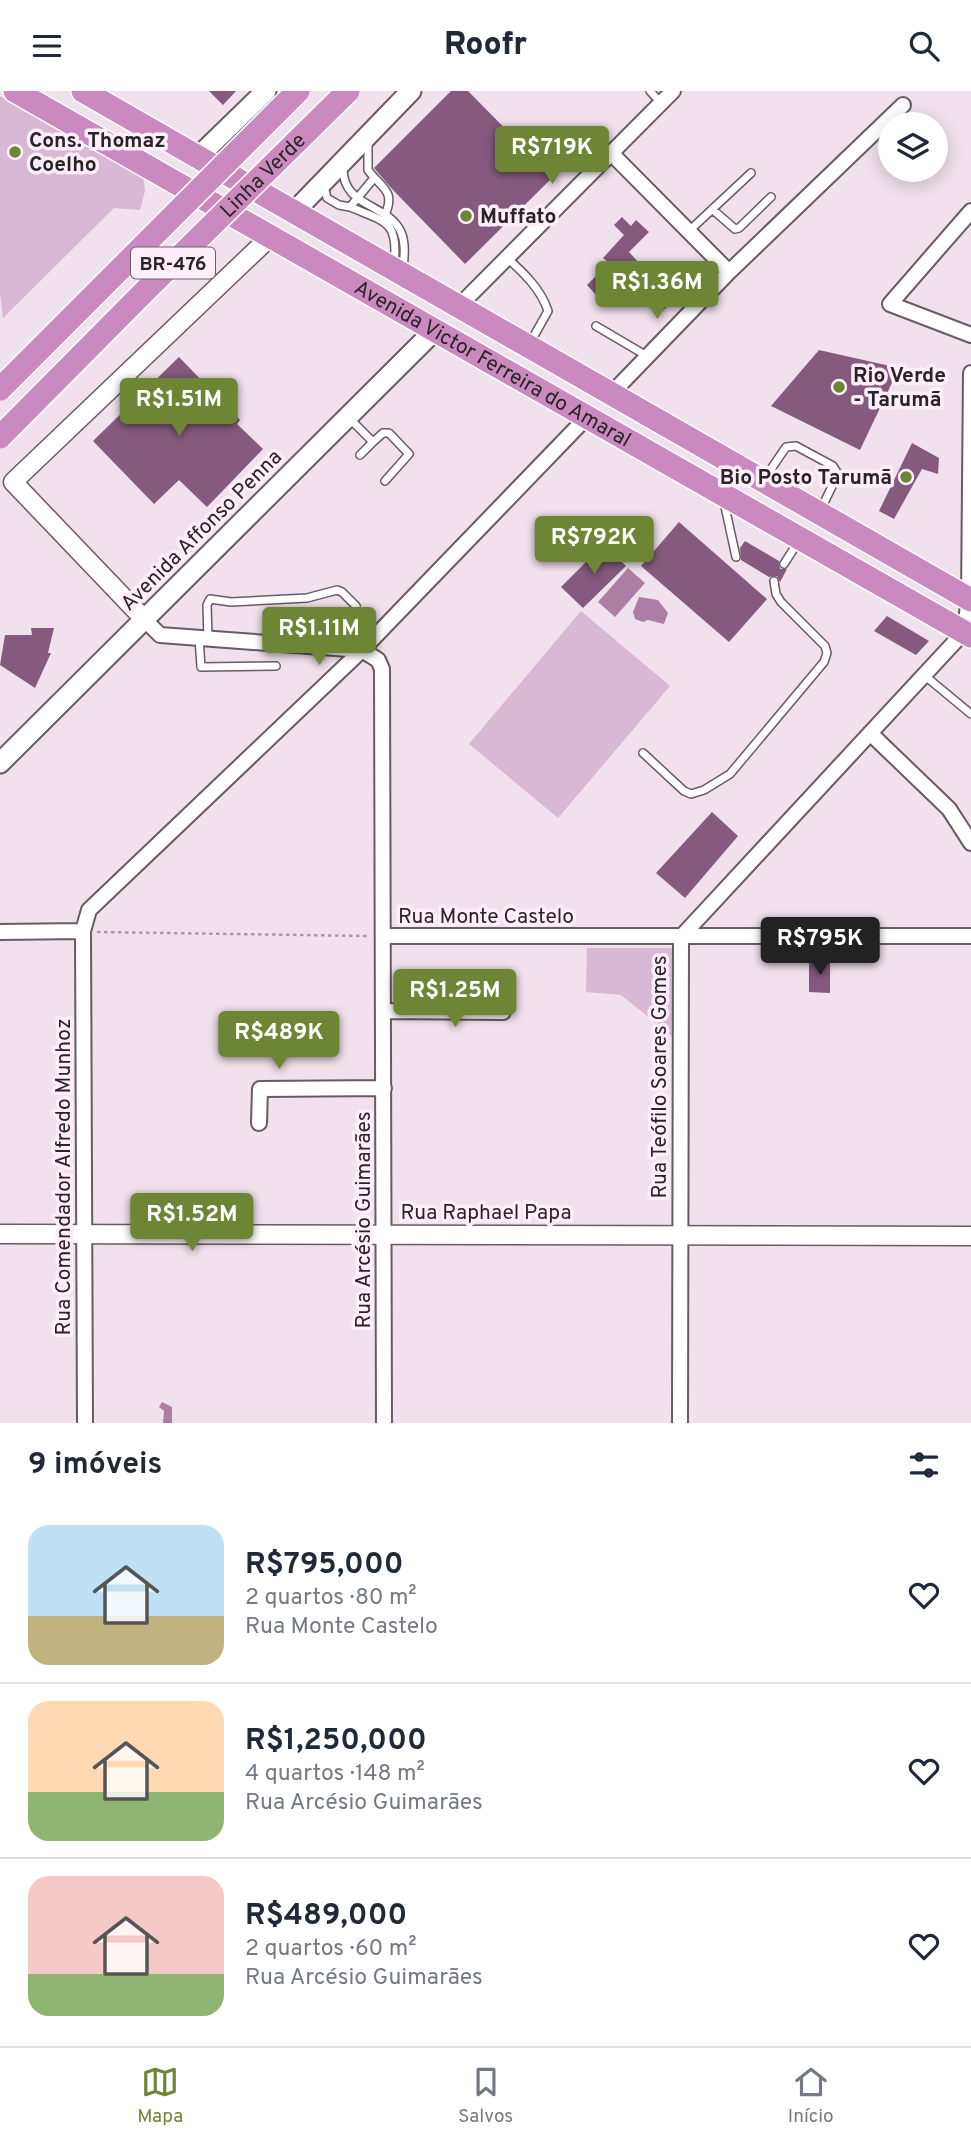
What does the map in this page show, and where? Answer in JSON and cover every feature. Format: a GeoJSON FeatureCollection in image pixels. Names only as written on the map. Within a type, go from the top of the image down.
{"type":"FeatureCollection","features":[{"type":"Feature","properties":{"kind":"highway","name":"Avenida Victor Ferreira do Amaral"},"geometry":{"type":"LineString","coordinates":[[15,91],[968,634]]}},
{"type":"Feature","properties":{"kind":"highway","name":"Avenida Victor Ferreira do Amaral"},"geometry":{"type":"LineString","coordinates":[[83,91],[970,600]]}},
{"type":"Feature","properties":{"kind":"highway","name":"Linha Verde"},"geometry":{"type":"LineString","coordinates":[[0,389],[298,91]]}},
{"type":"Feature","properties":{"kind":"highway","name":"Linha Verde"},"geometry":{"type":"LineString","coordinates":[[0,437],[348,91]]}},
{"type":"Feature","properties":{"kind":"main road"},"geometry":{"type":"LineString","coordinates":[[198,157],[265,91]]}},
{"type":"Feature","properties":{"kind":"main road"},"geometry":{"type":"LineString","coordinates":[[294,212],[411,91]]}},
{"type":"Feature","properties":{"kind":"main road","name":"Avenida Affonso Penna"},"geometry":{"type":"LineString","coordinates":[[0,763],[435,330]]}},
{"type":"Feature","properties":{"kind":"street"},"geometry":{"type":"LineString","coordinates":[[458,307],[673,91]]}},
{"type":"Feature","properties":{"kind":"street"},"geometry":{"type":"LineString","coordinates":[[611,394],[729,272],[902,105]]}},
{"type":"Feature","properties":{"kind":"street"},"geometry":{"type":"LineString","coordinates":[[611,153],[729,272]]}},
{"type":"Feature","properties":{"kind":"street"},"geometry":{"type":"LineString","coordinates":[[971,211],[890,304],[971,335]]}},
{"type":"Feature","properties":{"kind":"street"},"geometry":{"type":"LineString","coordinates":[[270,237],[13,482],[160,635],[362,650]]}},
{"type":"Feature","properties":{"kind":"street"},"geometry":{"type":"LineString","coordinates":[[968,634],[971,373]]}},
{"type":"Feature","properties":{"kind":"street"},"geometry":{"type":"LineString","coordinates":[[0,932],[83,931],[89,910],[362,650],[587,417]]}},
{"type":"Feature","properties":{"kind":"street","name":"Rua Teófilo Soares Gomes"},"geometry":{"type":"LineString","coordinates":[[680,1423],[681,937],[924,675],[968,634]]}},
{"type":"Feature","properties":{"kind":"street","name":"Rua Arcésio Guimarães"},"geometry":{"type":"LineString","coordinates":[[362,650],[378,660],[384,678],[384,1423]]}},
{"type":"Feature","properties":{"kind":"street"},"geometry":{"type":"LineString","coordinates":[[870,733],[949,809],[971,843]]}},
{"type":"Feature","properties":{"kind":"street","name":"Rua Comendador Alfredo Munhoz"},"geometry":{"type":"LineString","coordinates":[[83,931],[85,1423]]}},
{"type":"Feature","properties":{"kind":"street","name":"Rua Monte Castelo"},"geometry":{"type":"LineString","coordinates":[[384,936],[971,936]]}},
{"type":"Feature","properties":{"kind":"street"},"geometry":{"type":"LineString","coordinates":[[383,1011],[503,1011]]}},
{"type":"Feature","properties":{"kind":"street"},"geometry":{"type":"LineString","coordinates":[[259,1123],[260,1089],[384,1088]]}},
{"type":"Feature","properties":{"kind":"street","name":"Rua Raphael Papa"},"geometry":{"type":"LineString","coordinates":[[0,1234],[971,1236]]}},
{"type":"Feature","properties":{"kind":"lane"},"geometry":{"type":"LineString","coordinates":[[650,91],[661,103]]}},
{"type":"Feature","properties":{"kind":"lane"},"geometry":{"type":"LineString","coordinates":[[367,137],[368,170],[389,193],[390,204],[385,215]]}},
{"type":"Feature","properties":{"kind":"lane"},"geometry":{"type":"LineString","coordinates":[[343,162],[343,181],[348,189],[368,207],[394,221],[403,236],[405,248],[398,272]]}},
{"type":"Feature","properties":{"kind":"lane"},"geometry":{"type":"LineString","coordinates":[[689,232],[751,173]]}},
{"type":"Feature","properties":{"kind":"lane"},"geometry":{"type":"LineString","coordinates":[[350,207],[374,178]]}},
{"type":"Feature","properties":{"kind":"lane"},"geometry":{"type":"LineString","coordinates":[[326,180],[324,188],[327,198],[381,221],[393,230],[398,272]]}},
{"type":"Feature","properties":{"kind":"lane"},"geometry":{"type":"LineString","coordinates":[[712,209],[735,229],[771,197]]}},
{"type":"Feature","properties":{"kind":"lane"},"geometry":{"type":"LineString","coordinates":[[506,257],[522,270],[544,298],[548,311],[528,347]]}},
{"type":"Feature","properties":{"kind":"lane"},"geometry":{"type":"LineString","coordinates":[[596,326],[648,356]]}},
{"type":"Feature","properties":{"kind":"lane"},"geometry":{"type":"LineString","coordinates":[[348,417],[373,442]]}},
{"type":"Feature","properties":{"kind":"lane"},"geometry":{"type":"LineString","coordinates":[[360,455],[383,433],[389,433],[409,454],[385,481]]}},
{"type":"Feature","properties":{"kind":"lane"},"geometry":{"type":"LineString","coordinates":[[763,481],[786,447],[790,446],[796,446],[834,466],[838,474],[819,513]]}},
{"type":"Feature","properties":{"kind":"lane"},"geometry":{"type":"LineString","coordinates":[[723,495],[736,557]]}},
{"type":"Feature","properties":{"kind":"lane"},"geometry":{"type":"LineString","coordinates":[[784,564],[800,538]]}},
{"type":"Feature","properties":{"kind":"lane"},"geometry":{"type":"LineString","coordinates":[[643,753],[684,791],[691,794],[704,790],[730,774],[824,662],[827,653],[825,646],[781,602],[776,594],[774,581]]}},
{"type":"Feature","properties":{"kind":"lane"},"geometry":{"type":"LineString","coordinates":[[276,666],[201,667],[207,605],[210,599],[231,602],[307,598],[337,590],[356,606]]}},
{"type":"Feature","properties":{"kind":"lane"},"geometry":{"type":"LineString","coordinates":[[924,675],[971,714]]}},
{"type":"Feature","properties":{"kind":"path","name":"Rua Monte Castelo"},"geometry":{"type":"LineString","coordinates":[[83,931],[384,936]]}},
{"type":"Feature","properties":{"kind":"shaded area"},"geometry":{"type":"Polygon","coordinates":[[[0,96],[143,175],[145,191],[140,210],[114,208],[3,318],[0,293],[0,96]]]}},
{"type":"Feature","properties":{"kind":"shaded area"},"geometry":{"type":"Polygon","coordinates":[[[628,568],[645,583],[615,617],[598,602],[628,568]]]}},
{"type":"Feature","properties":{"kind":"shaded area"},"geometry":{"type":"Polygon","coordinates":[[[639,597],[658,600],[668,613],[664,624],[635,619],[633,612],[639,597]]]}},
{"type":"Feature","properties":{"kind":"shaded area"},"geometry":{"type":"Polygon","coordinates":[[[581,611],[670,686],[558,818],[469,744],[581,611]]]}},
{"type":"Feature","properties":{"kind":"shaded area"},"geometry":{"type":"Polygon","coordinates":[[[587,948],[672,948],[672,1036],[621,995],[586,992],[587,948]]]}},
{"type":"Feature","properties":{"kind":"shaded area"},"geometry":{"type":"Polygon","coordinates":[[[162,1402],[172,1407],[172,1423],[163,1423],[164,1411],[159,1407],[162,1402]]]}},
{"type":"Feature","properties":{"kind":"building"},"geometry":{"type":"Polygon","coordinates":[[[209,91],[236,91],[223,105],[209,91]]]}},
{"type":"Feature","properties":{"kind":"building","name":"Muffato"},"geometry":{"type":"Polygon","coordinates":[[[451,91],[468,91],[540,164],[549,155],[562,168],[465,264],[374,168],[451,91]]]}},
{"type":"Feature","properties":{"kind":"building"},"geometry":{"type":"Polygon","coordinates":[[[622,217],[631,226],[636,220],[649,232],[629,252],[640,264],[625,279],[619,273],[597,296],[587,285],[609,263],[603,258],[624,235],[614,225],[622,217]]]}},
{"type":"Feature","properties":{"kind":"building"},"geometry":{"type":"Polygon","coordinates":[[[688,271],[695,278],[659,315],[651,307],[688,271]]]}},
{"type":"Feature","properties":{"kind":"building","name":"Rio Verde - Tarumã"},"geometry":{"type":"Polygon","coordinates":[[[819,350],[899,368],[860,450],[771,406],[819,350]]]}},
{"type":"Feature","properties":{"kind":"building"},"geometry":{"type":"Polygon","coordinates":[[[179,357],[240,420],[237,424],[263,449],[207,507],[179,480],[154,504],[93,441],[179,357]]]}},
{"type":"Feature","properties":{"kind":"building","name":"Bio Posto Tarumã"},"geometry":{"type":"Polygon","coordinates":[[[912,443],[939,458],[938,474],[922,469],[894,519],[879,511],[912,443]]]}},
{"type":"Feature","properties":{"kind":"building"},"geometry":{"type":"Polygon","coordinates":[[[679,522],[767,599],[729,642],[641,566],[679,522]]]}},
{"type":"Feature","properties":{"kind":"building"},"geometry":{"type":"Polygon","coordinates":[[[745,541],[779,561],[780,569],[787,569],[780,582],[777,576],[769,577],[741,560],[740,548],[745,541]]]}},
{"type":"Feature","properties":{"kind":"building"},"geometry":{"type":"Polygon","coordinates":[[[604,544],[626,566],[583,608],[561,587],[604,544]]]}},
{"type":"Feature","properties":{"kind":"building"},"geometry":{"type":"Polygon","coordinates":[[[887,616],[929,641],[916,655],[874,631],[887,616]]]}},
{"type":"Feature","properties":{"kind":"building"},"geometry":{"type":"Polygon","coordinates":[[[31,628],[54,628],[48,653],[51,653],[35,688],[0,665],[5,635],[32,635],[31,628]]]}},
{"type":"Feature","properties":{"kind":"building"},"geometry":{"type":"Polygon","coordinates":[[[712,812],[738,836],[685,898],[656,873],[712,812]]]}},
{"type":"Feature","properties":{"kind":"building"},"geometry":{"type":"Polygon","coordinates":[[[809,961],[830,961],[830,993],[809,992],[809,961]]]}},
{"type":"Feature","properties":{"kind":"place","name":"Cons. Thomaz Coelho"},"geometry":{"type":"Point","coordinates":[15,152]}},
{"type":"Feature","properties":{"kind":"place","name":"Muffato"},"geometry":{"type":"Point","coordinates":[466,216]}},
{"type":"Feature","properties":{"kind":"place","name":"Rio Verde - Tarumã"},"geometry":{"type":"Point","coordinates":[839,387]}},
{"type":"Feature","properties":{"kind":"place","name":"Bio Posto Tarumã"},"geometry":{"type":"Point","coordinates":[906,477]}}]}
